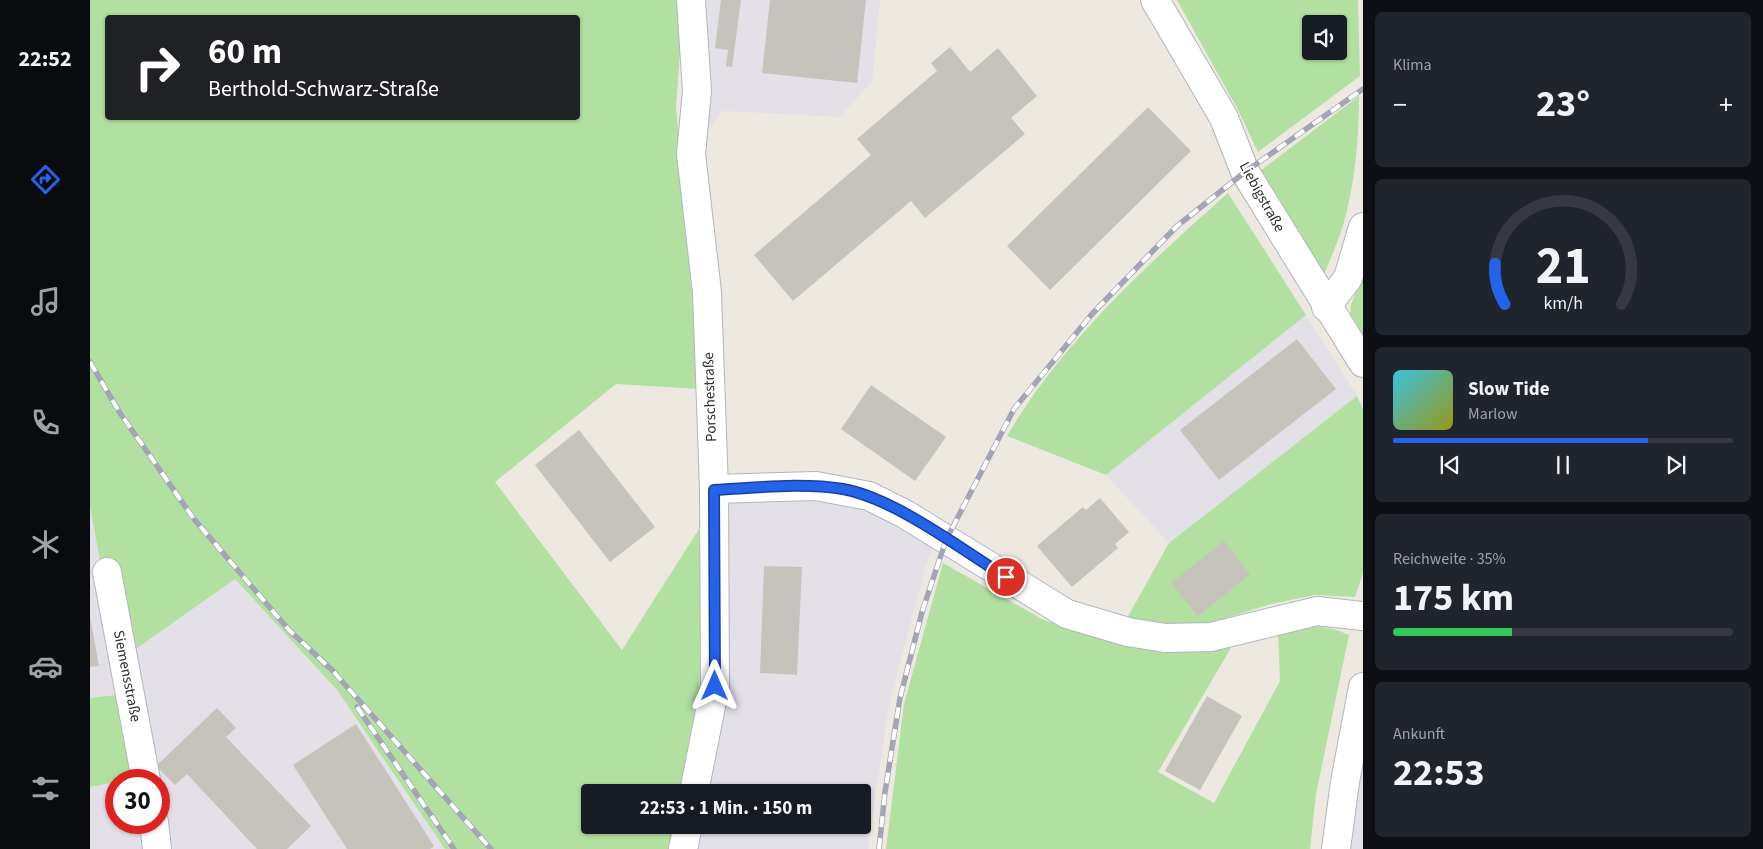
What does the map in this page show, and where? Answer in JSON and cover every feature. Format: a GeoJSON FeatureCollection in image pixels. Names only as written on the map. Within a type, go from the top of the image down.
{"type":"FeatureCollection","features":[{"type":"Feature","properties":{"kind":"street","name":"Porschestraße"},"geometry":{"type":"LineString","coordinates":[[691,0],[697,91],[692,154],[706,292],[714,490],[715,686],[696,784]]}},
{"type":"Feature","properties":{"kind":"street","name":"Liebigstraße"},"geometry":{"type":"LineString","coordinates":[[1155,0],[1224,118],[1245,172],[1326,307],[1363,363]]}},
{"type":"Feature","properties":{"kind":"street"},"geometry":{"type":"LineString","coordinates":[[1326,307],[1348,278],[1363,227]]}},
{"type":"Feature","properties":{"kind":"street"},"geometry":{"type":"LineString","coordinates":[[714,490],[816,486],[869,496],[905,514],[1067,614],[1128,632],[1165,638],[1211,637],[1317,611],[1363,616]]}},
{"type":"Feature","properties":{"kind":"street","name":"Siemensstraße"},"geometry":{"type":"LineString","coordinates":[[107,572],[144,769]]}},
{"type":"Feature","properties":{"kind":"street"},"geometry":{"type":"LineString","coordinates":[[1336,849],[1345,782],[1363,687]]}},
{"type":"Feature","properties":{"kind":"street"},"geometry":{"type":"LineString","coordinates":[[155,834],[156,849]]}},
{"type":"Feature","properties":{"kind":"street"},"geometry":{"type":"LineString","coordinates":[[683,849],[686,834]]}},
{"type":"Feature","properties":{"kind":"shaded area"},"geometry":{"type":"Polygon","coordinates":[[[700,0],[880,0],[872,81],[840,117],[723,111],[709,129],[700,0]]]}},
{"type":"Feature","properties":{"kind":"shaded area"},"geometry":{"type":"Polygon","coordinates":[[[1306,315],[1357,396],[1169,543],[1106,475],[1306,315]]]}},
{"type":"Feature","properties":{"kind":"shaded area"},"geometry":{"type":"Polygon","coordinates":[[[842,497],[934,542],[889,705],[871,828],[871,784],[705,784],[726,513],[731,503],[749,498],[842,497]]]}},
{"type":"Feature","properties":{"kind":"shaded area"},"geometry":{"type":"Polygon","coordinates":[[[90,507],[125,694],[90,698],[90,507]]]}},
{"type":"Feature","properties":{"kind":"shaded area"},"geometry":{"type":"Polygon","coordinates":[[[235,579],[337,690],[445,849],[90,849],[90,787],[105,784],[105,834],[170,834],[170,769],[154,769],[133,651],[235,579]]]}},
{"type":"Feature","properties":{"kind":"shaded area"},"geometry":{"type":"Polygon","coordinates":[[[1363,746],[1363,849],[1348,849],[1363,746]]]}},
{"type":"Feature","properties":{"kind":"shaded area"},"geometry":{"type":"Polygon","coordinates":[[[695,834],[870,834],[868,849],[692,849],[695,834]]]}},
{"type":"Feature","properties":{"kind":"green space"},"geometry":{"type":"Polygon","coordinates":[[[90,0],[684,0],[676,107],[700,389],[616,384],[495,482],[622,650],[699,529],[703,618],[698,700],[682,784],[581,784],[581,834],[672,834],[670,849],[445,849],[337,690],[235,579],[133,651],[101,566],[90,507],[90,0]]]}},
{"type":"Feature","properties":{"kind":"green space"},"geometry":{"type":"Polygon","coordinates":[[[1177,0],[1358,0],[1360,76],[1258,152],[1238,110],[1177,0]]]}},
{"type":"Feature","properties":{"kind":"green space"},"geometry":{"type":"Polygon","coordinates":[[[1359,96],[1357,145],[1351,194],[1343,226],[1322,280],[1256,174],[1359,96]]]}},
{"type":"Feature","properties":{"kind":"green space"},"geometry":{"type":"Polygon","coordinates":[[[1228,193],[1306,315],[1106,475],[1007,436],[1053,369],[1108,306],[1167,248],[1228,193]]]}},
{"type":"Feature","properties":{"kind":"green space"},"geometry":{"type":"Polygon","coordinates":[[[1363,273],[1363,343],[1350,322],[1351,305],[1363,273]]]}},
{"type":"Feature","properties":{"kind":"green space"},"geometry":{"type":"Polygon","coordinates":[[[1357,396],[1363,409],[1363,573],[1355,597],[1315,595],[1271,604],[1207,624],[1169,628],[1127,618],[1169,543],[1357,396]]]}},
{"type":"Feature","properties":{"kind":"green space"},"geometry":{"type":"Polygon","coordinates":[[[943,563],[1042,619],[1072,630],[1122,644],[1232,646],[1158,772],[1214,803],[1280,681],[1278,632],[1306,627],[1322,627],[1349,635],[1316,794],[1310,849],[886,849],[904,704],[943,563]]]}},
{"type":"Feature","properties":{"kind":"green space"},"geometry":{"type":"Polygon","coordinates":[[[125,694],[138,769],[105,769],[105,784],[90,787],[90,698],[125,694]]]}},
{"type":"Feature","properties":{"kind":"building"},"geometry":{"type":"Polygon","coordinates":[[[721,0],[741,0],[732,67],[726,66],[728,50],[715,48],[721,0]]]}},
{"type":"Feature","properties":{"kind":"building"},"geometry":{"type":"Polygon","coordinates":[[[770,0],[866,0],[857,83],[762,73],[770,0]]]}},
{"type":"Feature","properties":{"kind":"building"},"geometry":{"type":"Polygon","coordinates":[[[950,47],[970,72],[998,48],[1037,96],[1011,118],[1025,134],[925,218],[911,201],[793,301],[754,255],[871,155],[857,139],[937,71],[931,63],[950,47]]]}},
{"type":"Feature","properties":{"kind":"building"},"geometry":{"type":"Polygon","coordinates":[[[1148,107],[1191,151],[1050,290],[1007,246],[1148,107]]]}},
{"type":"Feature","properties":{"kind":"building"},"geometry":{"type":"Polygon","coordinates":[[[1297,339],[1336,389],[1219,480],[1180,430],[1297,339]]]}},
{"type":"Feature","properties":{"kind":"building"},"geometry":{"type":"Polygon","coordinates":[[[871,385],[946,437],[915,481],[841,429],[871,385]]]}},
{"type":"Feature","properties":{"kind":"building"},"geometry":{"type":"Polygon","coordinates":[[[579,430],[655,527],[610,562],[535,465],[579,430]]]}},
{"type":"Feature","properties":{"kind":"building"},"geometry":{"type":"Polygon","coordinates":[[[1100,498],[1129,532],[1115,544],[1118,548],[1072,587],[1037,546],[1083,507],[1086,510],[1100,498]]]}},
{"type":"Feature","properties":{"kind":"building"},"geometry":{"type":"Polygon","coordinates":[[[1224,541],[1250,574],[1198,616],[1171,583],[1224,541]]]}},
{"type":"Feature","properties":{"kind":"building"},"geometry":{"type":"Polygon","coordinates":[[[764,566],[802,567],[797,675],[760,673],[764,566]]]}},
{"type":"Feature","properties":{"kind":"building"},"geometry":{"type":"Polygon","coordinates":[[[90,616],[99,666],[90,667],[90,616]]]}},
{"type":"Feature","properties":{"kind":"building"},"geometry":{"type":"Polygon","coordinates":[[[1207,696],[1242,716],[1200,790],[1165,771],[1207,696]]]}},
{"type":"Feature","properties":{"kind":"building"},"geometry":{"type":"Polygon","coordinates":[[[217,708],[236,728],[226,737],[311,826],[287,849],[257,849],[187,774],[175,785],[170,780],[170,769],[159,769],[156,766],[217,708]]]}},
{"type":"Feature","properties":{"kind":"building"},"geometry":{"type":"Polygon","coordinates":[[[356,724],[434,846],[430,849],[347,849],[293,765],[356,724]]]}},
{"type":"Feature","properties":{"kind":"railway"},"geometry":{"type":"LineString","coordinates":[[879,849],[885,792],[900,698],[922,612],[946,540],[1014,409],[1092,314],[1177,226],[1245,172],[1363,89]]}},
{"type":"Feature","properties":{"kind":"railway"},"geometry":{"type":"LineString","coordinates":[[90,362],[120,413],[194,519],[289,630],[332,670],[491,849]]}},
{"type":"Feature","properties":{"kind":"railway"},"geometry":{"type":"LineString","coordinates":[[357,707],[454,849]]}},
{"type":"Feature","properties":{"kind":"route"},"geometry":{"type":"LineString","coordinates":[[715,686],[714,490],[816,486],[869,496],[905,514],[1006,577]]}}]}
